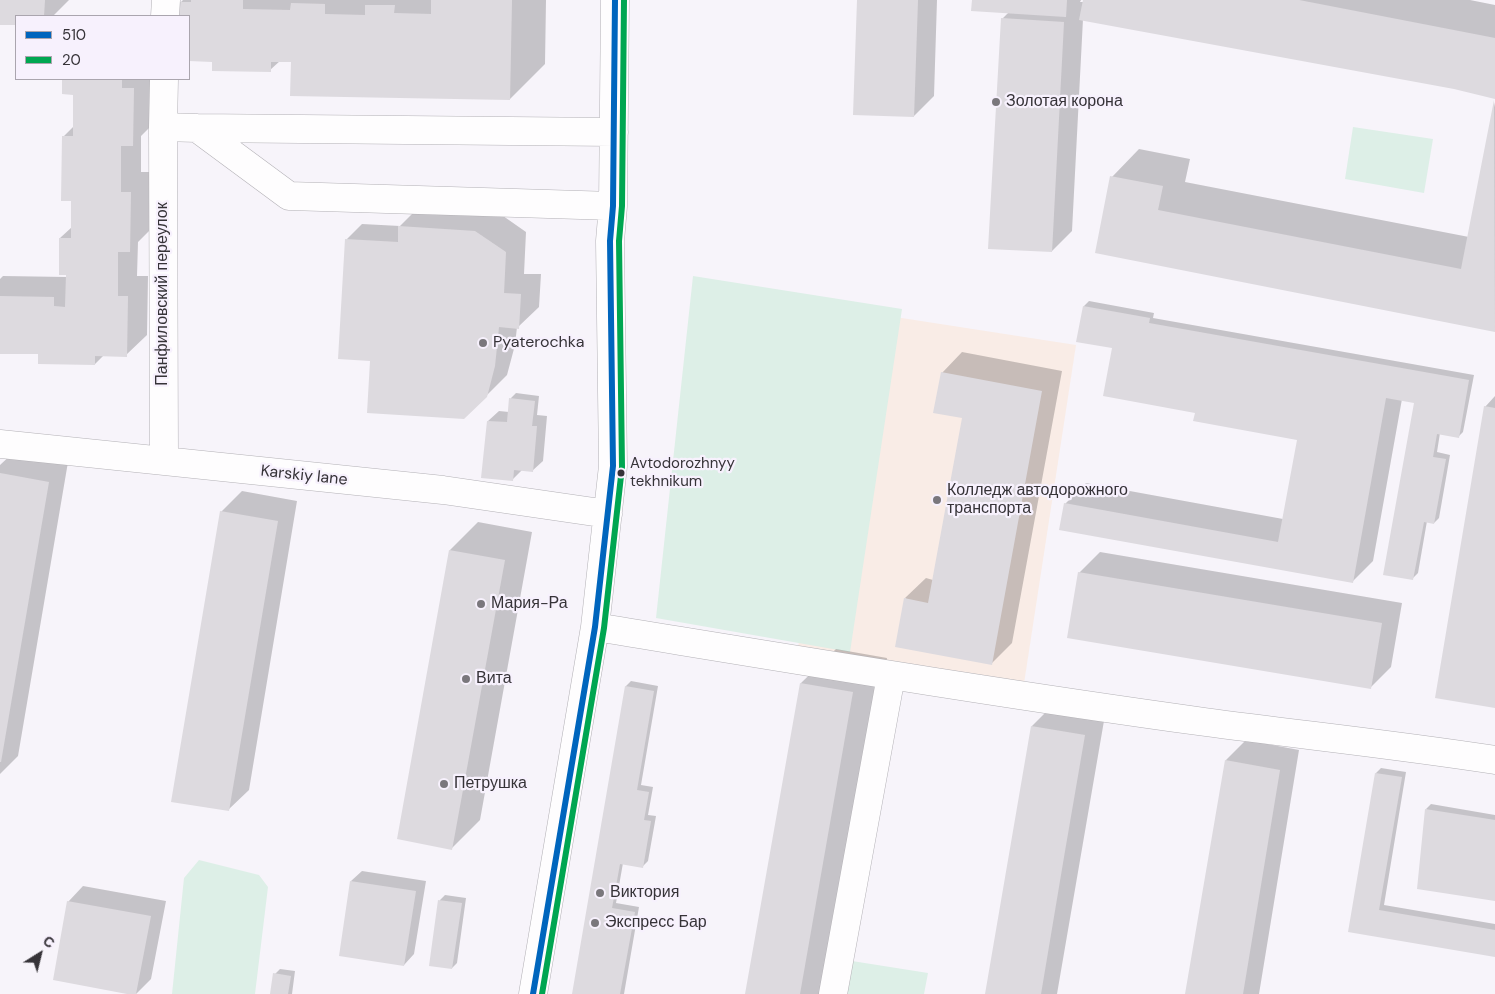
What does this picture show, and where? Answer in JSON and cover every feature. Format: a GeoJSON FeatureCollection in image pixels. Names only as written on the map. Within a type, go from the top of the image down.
{"type":"FeatureCollection","features":[{"type":"Feature","properties":{"kind":"street"},"geometry":{"type":"LineString","coordinates":[[166,0],[166,15]]}},
{"type":"Feature","properties":{"kind":"street"},"geometry":{"type":"LineString","coordinates":[[533,994],[595,627],[613,466],[610,242],[616,0]]}},
{"type":"Feature","properties":{"kind":"street","name":"Панфиловский переулок"},"geometry":{"type":"LineString","coordinates":[[164,80],[164,461]]}},
{"type":"Feature","properties":{"kind":"street"},"geometry":{"type":"LineString","coordinates":[[163,126],[198,128],[614,132]]}},
{"type":"Feature","properties":{"kind":"street"},"geometry":{"type":"LineString","coordinates":[[198,128],[290,196],[612,206]]}},
{"type":"Feature","properties":{"kind":"street","name":"Karskiy lane"},"geometry":{"type":"LineString","coordinates":[[0,444],[442,490],[608,514]]}},
{"type":"Feature","properties":{"kind":"street"},"geometry":{"type":"LineString","coordinates":[[595,627],[891,676],[1206,722],[1398,745],[1495,760]]}},
{"type":"Feature","properties":{"kind":"street"},"geometry":{"type":"LineString","coordinates":[[833,994],[891,676]]}},
{"type":"Feature","properties":{"kind":"shaded area"},"geometry":{"type":"Polygon","coordinates":[[[1353,127],[1433,139],[1424,193],[1345,179],[1353,127]]]}},
{"type":"Feature","properties":{"kind":"shaded area"},"geometry":{"type":"Polygon","coordinates":[[[693,276],[902,309],[850,652],[656,618],[693,276]]]}},
{"type":"Feature","properties":{"kind":"shaded area","name":"Колледж автодорожного транспорта"},"geometry":{"type":"Polygon","coordinates":[[[850,310],[1076,345],[1023,690],[797,654],[850,310]]]}},
{"type":"Feature","properties":{"kind":"shaded area"},"geometry":{"type":"Polygon","coordinates":[[[199,860],[259,875],[268,887],[255,994],[172,994],[184,878],[199,860]]]}},
{"type":"Feature","properties":{"kind":"shaded area"},"geometry":{"type":"Polygon","coordinates":[[[852,961],[928,973],[924,994],[846,994],[852,961]]]}},
{"type":"Feature","properties":{"kind":"building"},"geometry":{"type":"Polygon","coordinates":[[[0,0],[45,0],[44,15],[15,15],[15,25],[0,25],[0,0]]]}},
{"type":"Feature","properties":{"kind":"building"},"geometry":{"type":"Polygon","coordinates":[[[191,0],[243,0],[243,9],[290,10],[291,3],[325,4],[325,14],[365,15],[365,5],[395,5],[394,13],[431,14],[431,0],[512,0],[510,100],[290,96],[291,62],[271,62],[271,72],[212,71],[212,62],[190,61],[190,15],[179,15],[179,2],[191,2],[191,0]]]}},
{"type":"Feature","properties":{"kind":"building"},"geometry":{"type":"Polygon","coordinates":[[[857,0],[918,0],[914,117],[853,115],[857,0]]]}},
{"type":"Feature","properties":{"kind":"building"},"geometry":{"type":"Polygon","coordinates":[[[972,0],[1067,0],[1066,17],[971,11],[972,0]]]}},
{"type":"Feature","properties":{"kind":"building"},"geometry":{"type":"Polygon","coordinates":[[[1083,0],[1299,0],[1495,38],[1495,99],[1454,89],[1079,20],[1083,0]]]}},
{"type":"Feature","properties":{"kind":"building"},"geometry":{"type":"Polygon","coordinates":[[[1001,18],[1064,22],[1052,252],[988,249],[1001,18]]]}},
{"type":"Feature","properties":{"kind":"building"},"geometry":{"type":"Polygon","coordinates":[[[62,80],[122,80],[122,88],[134,88],[133,146],[121,146],[121,192],[131,192],[130,252],[118,252],[118,296],[128,296],[127,357],[95,356],[95,365],[38,364],[38,354],[0,354],[0,296],[54,297],[54,306],[65,307],[66,275],[59,275],[59,238],[71,238],[71,201],[61,201],[62,136],[73,136],[73,95],[62,94],[62,80]]]}},
{"type":"Feature","properties":{"kind":"building"},"geometry":{"type":"Polygon","coordinates":[[[1494,100],[1495,332],[1095,253],[1110,176],[1163,186],[1158,210],[1461,269],[1494,100]]]}},
{"type":"Feature","properties":{"kind":"building"},"geometry":{"type":"Polygon","coordinates":[[[398,226],[475,231],[506,252],[504,293],[521,294],[519,329],[499,327],[495,366],[487,397],[464,419],[367,413],[370,361],[338,359],[345,239],[398,242],[398,226]]]}},
{"type":"Feature","properties":{"kind":"building"},"geometry":{"type":"Polygon","coordinates":[[[1083,306],[1150,318],[1149,323],[1469,380],[1459,438],[1437,434],[1433,457],[1446,459],[1434,524],[1424,522],[1413,580],[1383,575],[1414,403],[1386,398],[1353,583],[1059,530],[1064,503],[1278,542],[1297,440],[1193,421],[1195,413],[1103,396],[1112,348],[1076,342],[1083,306]]]}},
{"type":"Feature","properties":{"kind":"building"},"geometry":{"type":"Polygon","coordinates":[[[941,372],[1042,391],[992,665],[895,647],[904,598],[928,603],[962,418],[933,413],[941,372]]]}},
{"type":"Feature","properties":{"kind":"building"},"geometry":{"type":"Polygon","coordinates":[[[509,398],[535,401],[532,426],[537,426],[533,472],[514,470],[513,481],[481,478],[487,421],[507,422],[509,398]]]}},
{"type":"Feature","properties":{"kind":"building"},"geometry":{"type":"Polygon","coordinates":[[[1484,406],[1495,408],[1495,708],[1435,698],[1484,406]]]}},
{"type":"Feature","properties":{"kind":"building"},"geometry":{"type":"Polygon","coordinates":[[[0,473],[49,482],[1,762],[0,762],[0,473]]]}},
{"type":"Feature","properties":{"kind":"building"},"geometry":{"type":"Polygon","coordinates":[[[220,511],[278,521],[229,811],[171,802],[220,511]]]}},
{"type":"Feature","properties":{"kind":"building"},"geometry":{"type":"Polygon","coordinates":[[[449,550],[505,560],[452,850],[397,839],[449,550]]]}},
{"type":"Feature","properties":{"kind":"building"},"geometry":{"type":"Polygon","coordinates":[[[1078,572],[1382,623],[1371,689],[1067,638],[1078,572]]]}},
{"type":"Feature","properties":{"kind":"building"},"geometry":{"type":"Polygon","coordinates":[[[800,683],[853,692],[800,994],[745,994],[800,683]]]}},
{"type":"Feature","properties":{"kind":"building"},"geometry":{"type":"Polygon","coordinates":[[[625,686],[654,691],[637,790],[649,792],[644,820],[651,821],[643,868],[620,864],[612,908],[635,912],[620,994],[572,994],[625,686]]]}},
{"type":"Feature","properties":{"kind":"building"},"geometry":{"type":"Polygon","coordinates":[[[1031,726],[1085,735],[1041,994],[985,994],[1031,726]]]}},
{"type":"Feature","properties":{"kind":"building"},"geometry":{"type":"Polygon","coordinates":[[[1225,760],[1280,770],[1243,994],[1185,994],[1225,760]]]}},
{"type":"Feature","properties":{"kind":"building"},"geometry":{"type":"Polygon","coordinates":[[[1375,773],[1402,777],[1379,910],[1495,930],[1495,957],[1348,932],[1375,773]]]}},
{"type":"Feature","properties":{"kind":"building"},"geometry":{"type":"Polygon","coordinates":[[[1425,809],[1495,820],[1495,901],[1417,889],[1425,809]]]}},
{"type":"Feature","properties":{"kind":"building"},"geometry":{"type":"Polygon","coordinates":[[[350,881],[416,891],[404,966],[339,956],[350,881]]]}},
{"type":"Feature","properties":{"kind":"building"},"geometry":{"type":"Polygon","coordinates":[[[438,900],[462,903],[452,969],[429,966],[438,900]]]}},
{"type":"Feature","properties":{"kind":"building"},"geometry":{"type":"Polygon","coordinates":[[[67,901],[151,916],[136,994],[53,980],[67,901]]]}},
{"type":"Feature","properties":{"kind":"building"},"geometry":{"type":"Polygon","coordinates":[[[273,973],[291,976],[288,994],[270,994],[273,973]]]}},
{"type":"Feature","properties":{"kind":"transit line","name":"510"},"geometry":{"type":"LineString","coordinates":[[533,994],[595,627],[613,466],[610,241],[613,206],[615,0]]}},
{"type":"Feature","properties":{"kind":"transit line","name":"20"},"geometry":{"type":"LineString","coordinates":[[542,994],[604,628],[622,467],[619,241],[622,206],[624,0]]}},
{"type":"Feature","properties":{"kind":"place","name":"Золотая корона"},"geometry":{"type":"Point","coordinates":[996,102]}},
{"type":"Feature","properties":{"kind":"place","name":"Pyaterochka"},"geometry":{"type":"Point","coordinates":[483,343]}},
{"type":"Feature","properties":{"kind":"place","name":"Avtodorozhnyy tekhnikum"},"geometry":{"type":"Point","coordinates":[621,473]}},
{"type":"Feature","properties":{"kind":"place","name":"Колледж автодорожного транспорта"},"geometry":{"type":"Point","coordinates":[937,500]}},
{"type":"Feature","properties":{"kind":"place","name":"Мария-Ра"},"geometry":{"type":"Point","coordinates":[481,604]}},
{"type":"Feature","properties":{"kind":"place","name":"Вита"},"geometry":{"type":"Point","coordinates":[466,679]}},
{"type":"Feature","properties":{"kind":"place","name":"Петрушка"},"geometry":{"type":"Point","coordinates":[444,784]}},
{"type":"Feature","properties":{"kind":"place","name":"Виктория"},"geometry":{"type":"Point","coordinates":[600,893]}},
{"type":"Feature","properties":{"kind":"place","name":"Экспресс Бар"},"geometry":{"type":"Point","coordinates":[595,923]}}]}
